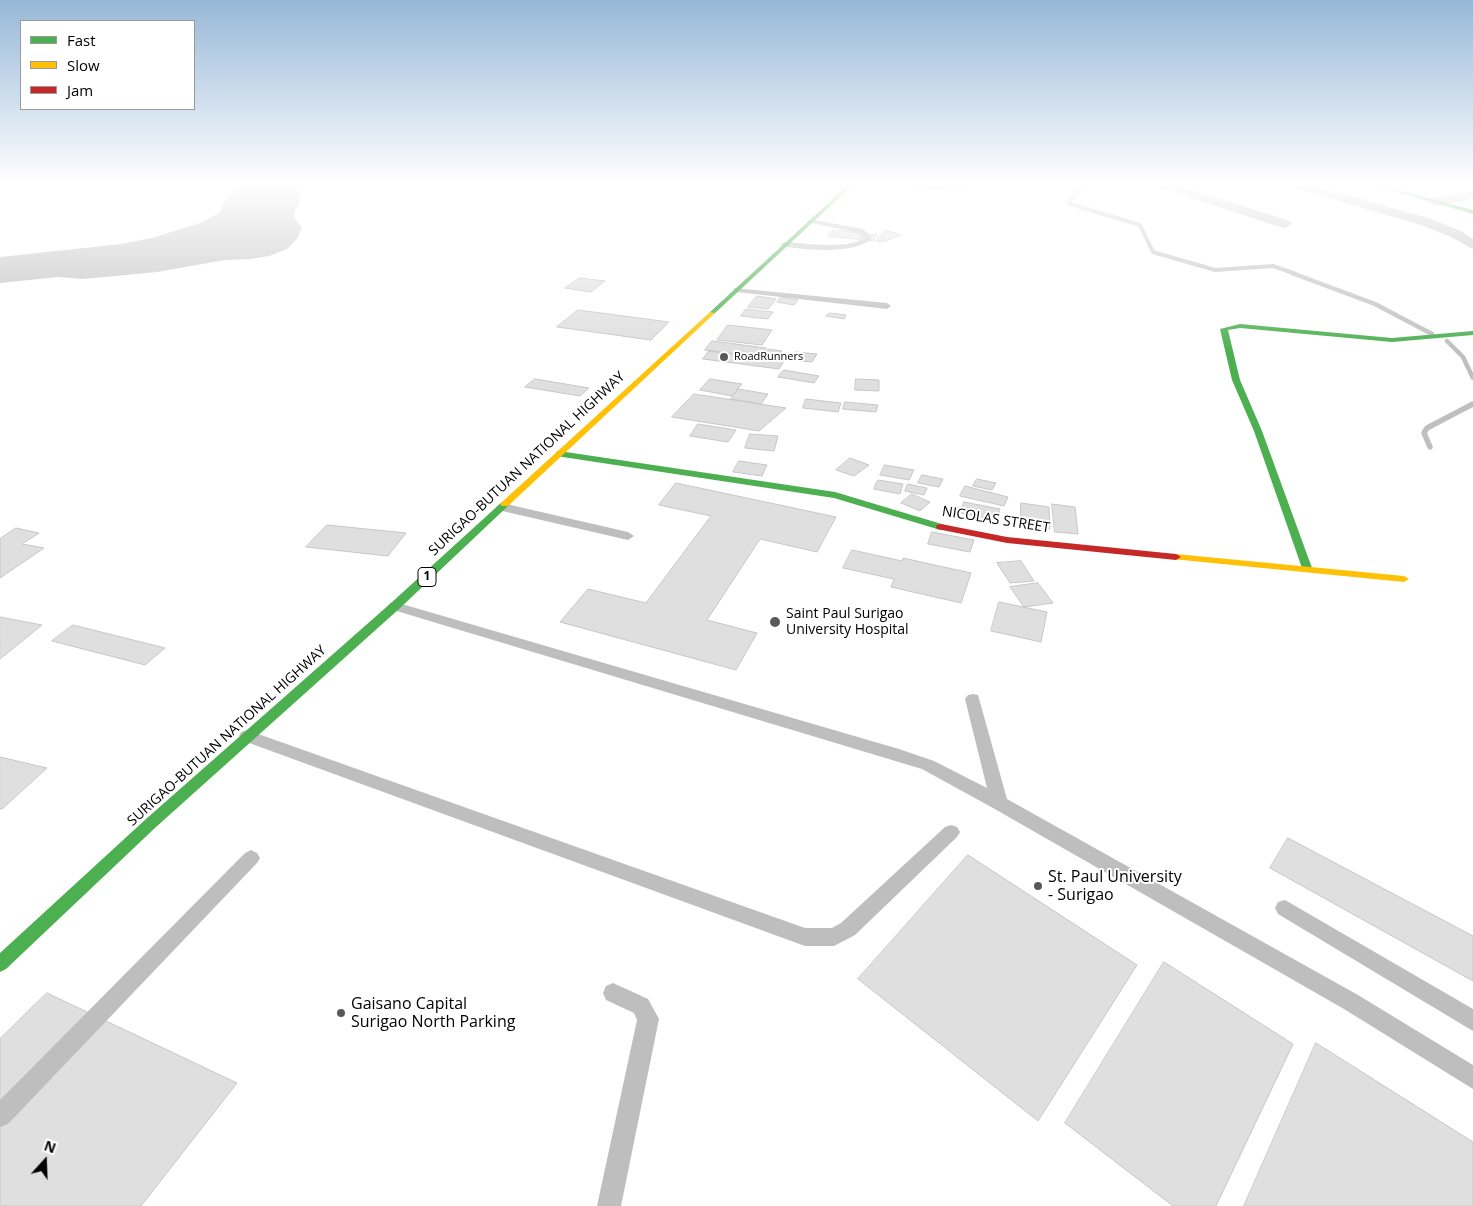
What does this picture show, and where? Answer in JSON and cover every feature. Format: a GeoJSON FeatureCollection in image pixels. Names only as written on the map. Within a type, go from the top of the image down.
{"type":"FeatureCollection","features":[{"type":"Feature","properties":{"kind":"main road","name":"SURIGAO-BUTUAN NATIONAL HIGHWAY"},"geometry":{"type":"LineString","coordinates":[[0,964],[247,736],[395,606],[788,241]]}},
{"type":"Feature","properties":{"kind":"main road"},"geometry":{"type":"LineString","coordinates":[[1307,568],[1258,431],[1236,380],[1224,328],[1240,326],[1392,340],[1473,333]]}},
{"type":"Feature","properties":{"kind":"main road","name":"NICOLAS STREET"},"geometry":{"type":"LineString","coordinates":[[559,454],[834,495],[940,527],[1007,540],[1404,579]]}},
{"type":"Feature","properties":{"kind":"lane"},"geometry":{"type":"LineString","coordinates":[[785,244],[847,246],[860,244],[864,241]]}},
{"type":"Feature","properties":{"kind":"lane"},"geometry":{"type":"LineString","coordinates":[[737,290],[887,306]]}},
{"type":"Feature","properties":{"kind":"lane"},"geometry":{"type":"LineString","coordinates":[[502,506],[628,536]]}},
{"type":"Feature","properties":{"kind":"lane"},"geometry":{"type":"LineString","coordinates":[[395,606],[928,765],[999,803],[1351,1002],[1473,1076]]}},
{"type":"Feature","properties":{"kind":"lane"},"geometry":{"type":"LineString","coordinates":[[973,699],[999,803]]}},
{"type":"Feature","properties":{"kind":"lane"},"geometry":{"type":"LineString","coordinates":[[247,736],[805,937],[834,937],[848,929],[951,832]]}},
{"type":"Feature","properties":{"kind":"lane"},"geometry":{"type":"LineString","coordinates":[[0,1116],[251,858]]}},
{"type":"Feature","properties":{"kind":"lane"},"geometry":{"type":"LineString","coordinates":[[1285,908],[1473,1021]]}},
{"type":"Feature","properties":{"kind":"lane"},"geometry":{"type":"LineString","coordinates":[[609,1206],[648,1019],[641,1006],[613,993]]}},
{"type":"Feature","properties":{"kind":"shaded area"},"geometry":{"type":"Polygon","coordinates":[[[135,241],[295,241],[287,249],[269,256],[251,259],[225,260],[157,272],[82,279],[58,277],[0,283],[0,257],[135,241]]]}},
{"type":"Feature","properties":{"kind":"building"},"geometry":{"type":"Polygon","coordinates":[[[580,278],[605,281],[591,292],[565,288],[580,278]]]}},
{"type":"Feature","properties":{"kind":"building"},"geometry":{"type":"Polygon","coordinates":[[[757,296],[776,299],[768,309],[748,307],[757,296]]]}},
{"type":"Feature","properties":{"kind":"building"},"geometry":{"type":"Polygon","coordinates":[[[781,297],[798,300],[794,305],[777,302],[781,297]]]}},
{"type":"Feature","properties":{"kind":"building"},"geometry":{"type":"Polygon","coordinates":[[[746,309],[773,312],[768,319],[741,316],[746,309]]]}},
{"type":"Feature","properties":{"kind":"building"},"geometry":{"type":"Polygon","coordinates":[[[578,310],[669,322],[651,340],[557,327],[578,310]]]}},
{"type":"Feature","properties":{"kind":"building"},"geometry":{"type":"Polygon","coordinates":[[[830,313],[846,315],[844,319],[826,316],[830,313]]]}},
{"type":"Feature","properties":{"kind":"building"},"geometry":{"type":"Polygon","coordinates":[[[728,325],[772,330],[762,345],[717,340],[728,325]]]}},
{"type":"Feature","properties":{"kind":"building"},"geometry":{"type":"Polygon","coordinates":[[[712,341],[766,348],[760,357],[705,350],[712,341]]]}},
{"type":"Feature","properties":{"kind":"building"},"geometry":{"type":"Polygon","coordinates":[[[768,349],[782,351],[778,358],[763,356],[768,349]]]}},
{"type":"Feature","properties":{"kind":"building"},"geometry":{"type":"Polygon","coordinates":[[[709,351],[784,361],[779,369],[703,359],[709,351]]]}},
{"type":"Feature","properties":{"kind":"building"},"geometry":{"type":"Polygon","coordinates":[[[796,352],[817,354],[812,362],[791,360],[796,352]]]}},
{"type":"Feature","properties":{"kind":"building"},"geometry":{"type":"Polygon","coordinates":[[[784,370],[819,376],[814,383],[778,377],[784,370]]]}},
{"type":"Feature","properties":{"kind":"building"},"geometry":{"type":"Polygon","coordinates":[[[535,379],[589,388],[580,396],[525,387],[535,379]]]}},
{"type":"Feature","properties":{"kind":"building"},"geometry":{"type":"Polygon","coordinates":[[[710,379],[742,384],[732,396],[700,390],[710,379]]]}},
{"type":"Feature","properties":{"kind":"building"},"geometry":{"type":"Polygon","coordinates":[[[856,379],[879,380],[879,391],[855,390],[856,379]]]}},
{"type":"Feature","properties":{"kind":"building"},"geometry":{"type":"Polygon","coordinates":[[[738,389],[768,394],[761,404],[731,399],[738,389]]]}},
{"type":"Feature","properties":{"kind":"building"},"geometry":{"type":"Polygon","coordinates":[[[694,394],[786,408],[759,431],[672,417],[694,394]]]}},
{"type":"Feature","properties":{"kind":"building"},"geometry":{"type":"Polygon","coordinates":[[[806,399],[841,403],[838,412],[803,408],[806,399]]]}},
{"type":"Feature","properties":{"kind":"building"},"geometry":{"type":"Polygon","coordinates":[[[845,402],[878,405],[876,412],[843,409],[845,402]]]}},
{"type":"Feature","properties":{"kind":"building"},"geometry":{"type":"Polygon","coordinates":[[[698,424],[736,430],[728,442],[690,436],[698,424]]]}},
{"type":"Feature","properties":{"kind":"building"},"geometry":{"type":"Polygon","coordinates":[[[750,434],[778,436],[774,451],[745,448],[750,434]]]}},
{"type":"Feature","properties":{"kind":"building"},"geometry":{"type":"Polygon","coordinates":[[[850,458],[869,465],[854,476],[836,470],[850,458]]]}},
{"type":"Feature","properties":{"kind":"building"},"geometry":{"type":"Polygon","coordinates":[[[739,461],[767,465],[762,476],[733,472],[739,461]]]}},
{"type":"Feature","properties":{"kind":"building"},"geometry":{"type":"Polygon","coordinates":[[[885,465],[914,470],[909,480],[880,475],[885,465]]]}},
{"type":"Feature","properties":{"kind":"building"},"geometry":{"type":"Polygon","coordinates":[[[922,475],[943,479],[939,487],[918,483],[922,475]]]}},
{"type":"Feature","properties":{"kind":"building"},"geometry":{"type":"Polygon","coordinates":[[[977,479],[996,483],[992,490],[973,486],[977,479]]]}},
{"type":"Feature","properties":{"kind":"building"},"geometry":{"type":"Polygon","coordinates":[[[878,480],[903,484],[900,494],[874,489],[878,480]]]}},
{"type":"Feature","properties":{"kind":"building"},"geometry":{"type":"Polygon","coordinates":[[[676,483],[836,517],[817,552],[760,539],[707,620],[757,633],[736,670],[560,622],[588,589],[646,603],[711,516],[659,505],[676,483]]]}},
{"type":"Feature","properties":{"kind":"building"},"geometry":{"type":"Polygon","coordinates":[[[908,484],[927,488],[924,495],[905,491],[908,484]]]}},
{"type":"Feature","properties":{"kind":"building"},"geometry":{"type":"Polygon","coordinates":[[[965,486],[1008,497],[1004,506],[960,496],[965,486]]]}},
{"type":"Feature","properties":{"kind":"building"},"geometry":{"type":"Polygon","coordinates":[[[912,494],[930,502],[920,511],[901,503],[912,494]]]}},
{"type":"Feature","properties":{"kind":"building"},"geometry":{"type":"Polygon","coordinates":[[[964,502],[1000,509],[997,520],[961,513],[964,502]]]}},
{"type":"Feature","properties":{"kind":"building"},"geometry":{"type":"Polygon","coordinates":[[[1021,503],[1049,507],[1050,529],[1021,525],[1021,503]]]}},
{"type":"Feature","properties":{"kind":"building"},"geometry":{"type":"Polygon","coordinates":[[[1052,504],[1075,507],[1078,534],[1055,532],[1052,504]]]}},
{"type":"Feature","properties":{"kind":"building"},"geometry":{"type":"Polygon","coordinates":[[[327,525],[406,533],[388,556],[306,547],[327,525]]]}},
{"type":"Feature","properties":{"kind":"building"},"geometry":{"type":"Polygon","coordinates":[[[16,528],[39,533],[22,544],[44,548],[0,578],[0,539],[16,528]]]}},
{"type":"Feature","properties":{"kind":"building"},"geometry":{"type":"Polygon","coordinates":[[[932,532],[974,540],[970,552],[928,544],[932,532]]]}},
{"type":"Feature","properties":{"kind":"building"},"geometry":{"type":"Polygon","coordinates":[[[852,550],[902,561],[903,558],[971,573],[961,603],[891,587],[894,579],[843,568],[852,550]]]}},
{"type":"Feature","properties":{"kind":"building"},"geometry":{"type":"Polygon","coordinates":[[[1021,561],[1034,581],[1010,583],[997,563],[1021,561]]]}},
{"type":"Feature","properties":{"kind":"building"},"geometry":{"type":"Polygon","coordinates":[[[1038,583],[1053,603],[1024,607],[1010,587],[1038,583]]]}},
{"type":"Feature","properties":{"kind":"building"},"geometry":{"type":"Polygon","coordinates":[[[999,602],[1047,612],[1041,642],[991,631],[999,602]]]}},
{"type":"Feature","properties":{"kind":"building"},"geometry":{"type":"Polygon","coordinates":[[[0,617],[42,625],[0,659],[0,617]]]}},
{"type":"Feature","properties":{"kind":"building"},"geometry":{"type":"Polygon","coordinates":[[[73,625],[165,648],[145,665],[52,641],[73,625]]]}},
{"type":"Feature","properties":{"kind":"building"},"geometry":{"type":"Polygon","coordinates":[[[0,757],[47,768],[2,809],[0,809],[0,757]]]}},
{"type":"Feature","properties":{"kind":"building"},"geometry":{"type":"Polygon","coordinates":[[[1288,838],[1473,936],[1473,981],[1270,868],[1288,838]]]}},
{"type":"Feature","properties":{"kind":"building"},"geometry":{"type":"Polygon","coordinates":[[[968,855],[1137,965],[1038,1121],[858,979],[968,855]]]}},
{"type":"Feature","properties":{"kind":"building"},"geometry":{"type":"Polygon","coordinates":[[[1164,962],[1293,1044],[1216,1206],[1173,1206],[1065,1123],[1164,962]]]}},
{"type":"Feature","properties":{"kind":"building"},"geometry":{"type":"Polygon","coordinates":[[[47,993],[237,1083],[141,1206],[0,1206],[0,1039],[47,993]]]}},
{"type":"Feature","properties":{"kind":"building"},"geometry":{"type":"Polygon","coordinates":[[[1316,1043],[1473,1142],[1473,1206],[1244,1206],[1316,1043]]]}},
{"type":"Feature","properties":{"kind":"waterway"},"geometry":{"type":"LineString","coordinates":[[1148,241],[1153,252],[1215,270],[1273,266],[1296,274]]}},
{"type":"Feature","properties":{"kind":"waterway"},"geometry":{"type":"LineString","coordinates":[[1292,273],[1375,304],[1432,334]]}},
{"type":"Feature","properties":{"kind":"waterway"},"geometry":{"type":"LineString","coordinates":[[1447,341],[1463,357],[1473,378]]}},
{"type":"Feature","properties":{"kind":"waterway"},"geometry":{"type":"LineString","coordinates":[[1430,447],[1424,433],[1427,428],[1473,404]]}},
{"type":"Feature","properties":{"kind":"traffic: fast"},"geometry":{"type":"LineString","coordinates":[[712,313],[789,241]]}},
{"type":"Feature","properties":{"kind":"traffic: fast"},"geometry":{"type":"LineString","coordinates":[[1307,568],[1258,431],[1236,380],[1224,329],[1240,326],[1392,340],[1473,333]]}},
{"type":"Feature","properties":{"kind":"traffic: fast"},"geometry":{"type":"LineString","coordinates":[[559,454],[835,495],[941,527]]}},
{"type":"Feature","properties":{"kind":"traffic: fast"},"geometry":{"type":"LineString","coordinates":[[0,964],[151,823],[395,606],[505,504]]}},
{"type":"Feature","properties":{"kind":"traffic: slow"},"geometry":{"type":"LineString","coordinates":[[505,504],[712,313]]}},
{"type":"Feature","properties":{"kind":"traffic: slow"},"geometry":{"type":"LineString","coordinates":[[1176,557],[1404,579]]}},
{"type":"Feature","properties":{"kind":"traffic: jam"},"geometry":{"type":"LineString","coordinates":[[941,527],[1007,540],[1176,557]]}},
{"type":"Feature","properties":{"kind":"place","name":"RoadRunners"},"geometry":{"type":"Point","coordinates":[724,357]}},
{"type":"Feature","properties":{"kind":"place","name":"Saint Paul Surigao University Hospital"},"geometry":{"type":"Point","coordinates":[775,622]}},
{"type":"Feature","properties":{"kind":"place","name":"St. Paul University - Surigao"},"geometry":{"type":"Point","coordinates":[1038,886]}},
{"type":"Feature","properties":{"kind":"place","name":"Gaisano Capital Surigao North Parking"},"geometry":{"type":"Point","coordinates":[341,1013]}}]}
